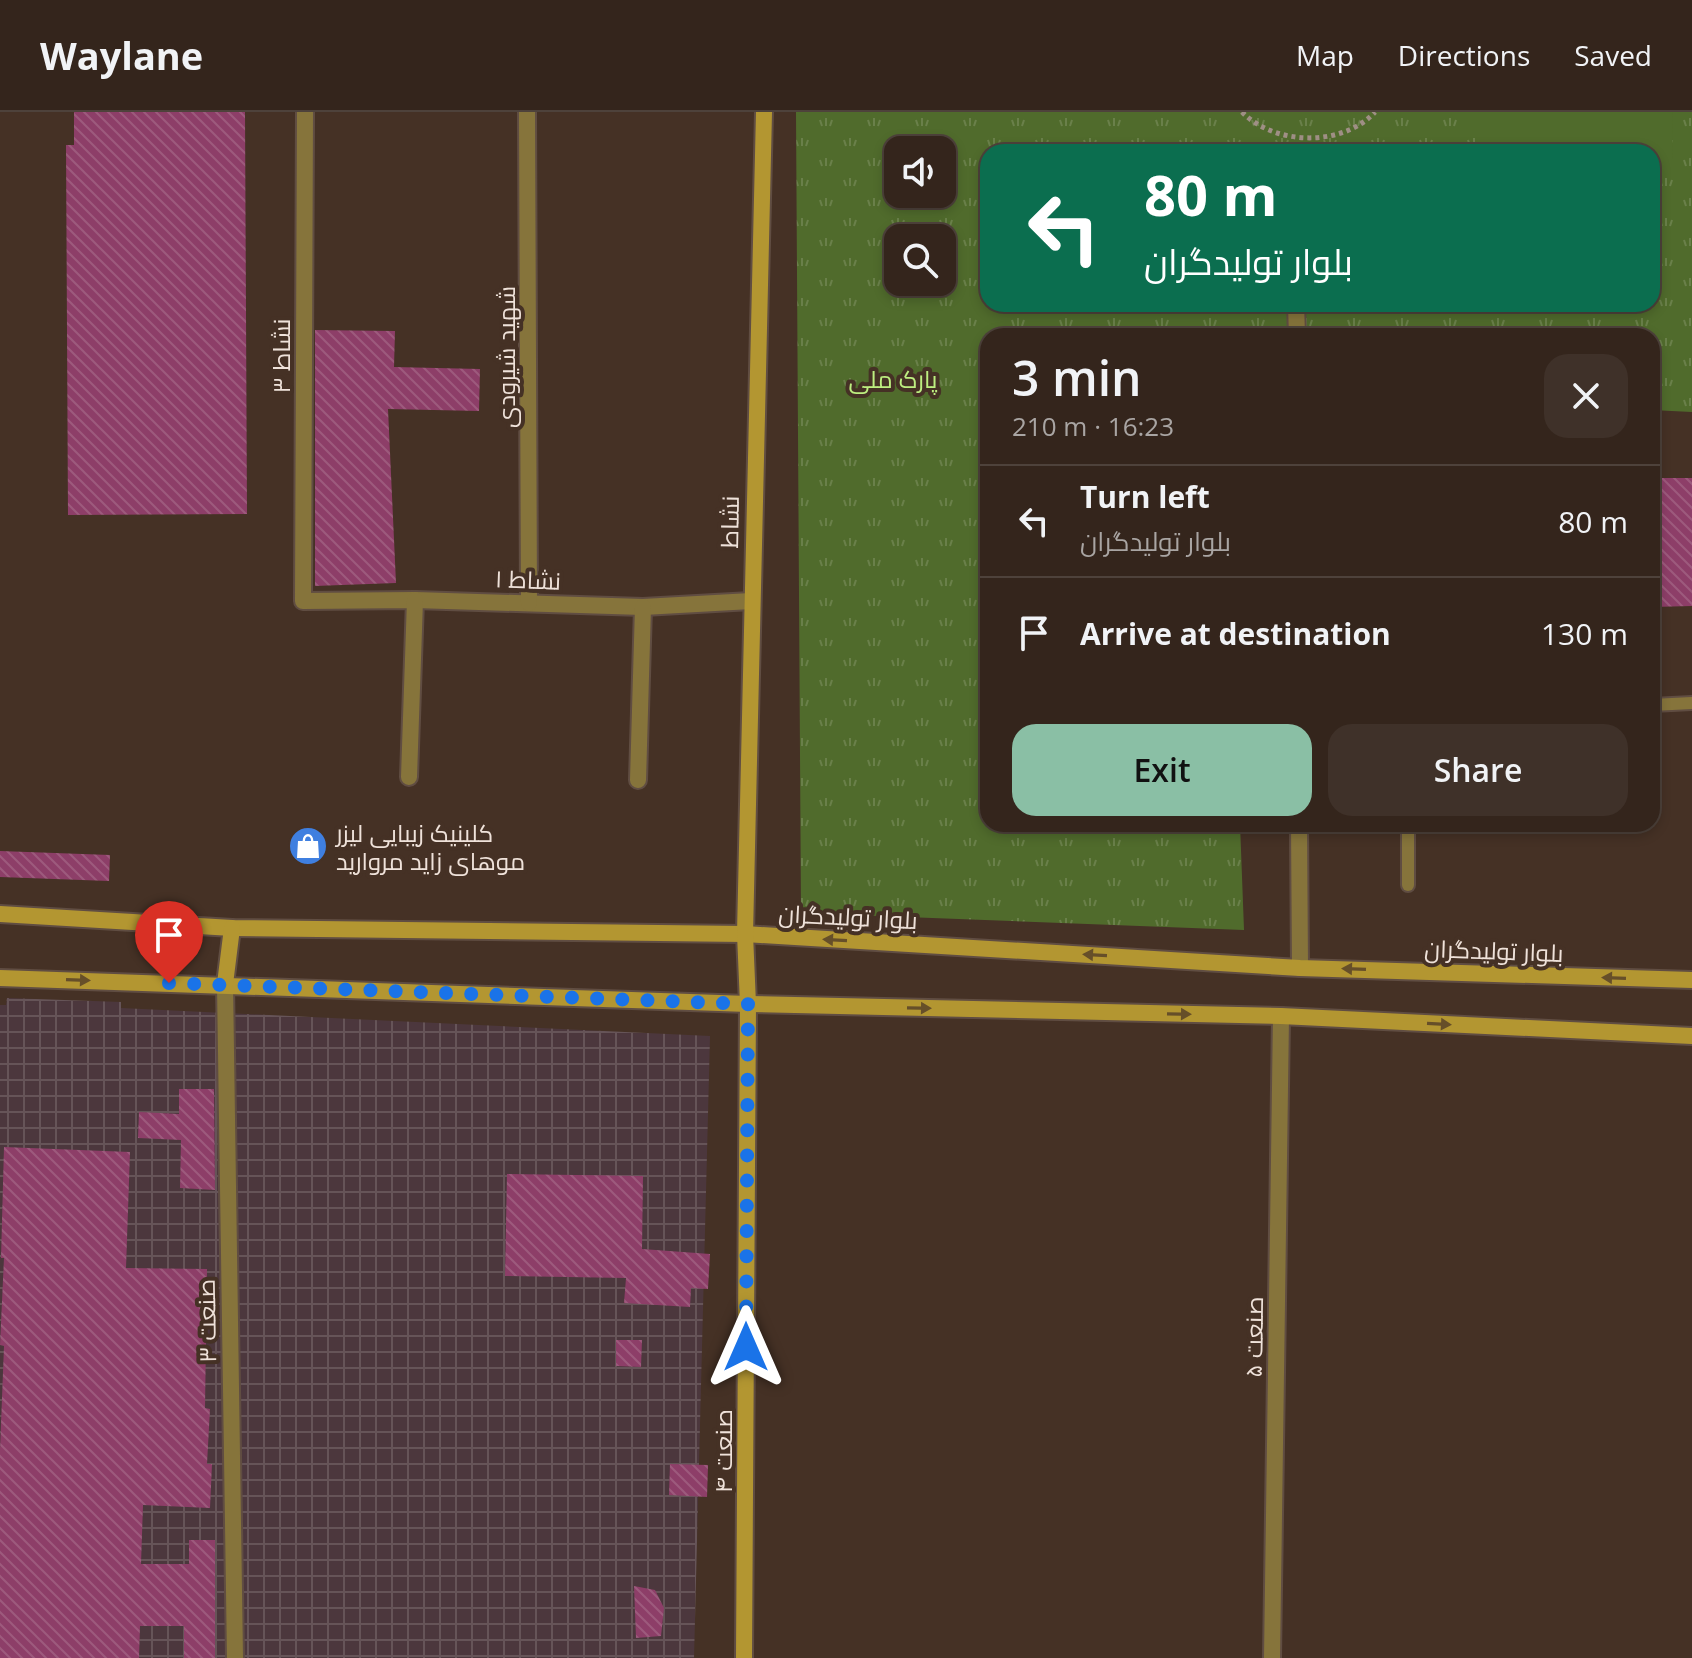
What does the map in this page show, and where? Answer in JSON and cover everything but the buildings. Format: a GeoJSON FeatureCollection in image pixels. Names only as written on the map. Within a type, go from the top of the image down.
{"type":"FeatureCollection","features":[{"type":"Feature","properties":{"kind":"main road","name":"نشاط"},"geometry":{"type":"LineString","coordinates":[[745,934],[764,112]]}},
{"type":"Feature","properties":{"kind":"main road","name":"بلوار تولیدگران"},"geometry":{"type":"LineString","coordinates":[[0,914],[232,928],[745,934],[1300,968],[1692,980]]}},
{"type":"Feature","properties":{"kind":"main road"},"geometry":{"type":"LineString","coordinates":[[225,984],[232,928]]}},
{"type":"Feature","properties":{"kind":"main road","name":"صنعت ۴"},"geometry":{"type":"LineString","coordinates":[[744,1658],[748,1004],[745,934]]}},
{"type":"Feature","properties":{"kind":"main road"},"geometry":{"type":"LineString","coordinates":[[0,978],[748,1004],[1281,1016],[1692,1036]]}},
{"type":"Feature","properties":{"kind":"street","name":"نشاط ۳"},"geometry":{"type":"LineString","coordinates":[[303,601],[305,112]]}},
{"type":"Feature","properties":{"kind":"street","name":"شهید شیرودی"},"geometry":{"type":"LineString","coordinates":[[527,112],[529,603]]}},
{"type":"Feature","properties":{"kind":"street","name":"نشاط ۱"},"geometry":{"type":"LineString","coordinates":[[303,601],[415,600],[643,607],[751,601]]}},
{"type":"Feature","properties":{"kind":"street"},"geometry":{"type":"LineString","coordinates":[[409,777],[415,600]]}},
{"type":"Feature","properties":{"kind":"street"},"geometry":{"type":"LineString","coordinates":[[638,780],[643,607]]}},
{"type":"Feature","properties":{"kind":"street"},"geometry":{"type":"LineString","coordinates":[[1299,832],[1300,968]]}},
{"type":"Feature","properties":{"kind":"street","name":"صنعت ۳"},"geometry":{"type":"LineString","coordinates":[[225,984],[235,1658]]}},
{"type":"Feature","properties":{"kind":"street","name":"صنعت ۵"},"geometry":{"type":"LineString","coordinates":[[1272,1658],[1281,1016]]}},
{"type":"Feature","properties":{"kind":"lane"},"geometry":{"type":"LineString","coordinates":[[1660,705],[1692,703]]}},
{"type":"Feature","properties":{"kind":"lane"},"geometry":{"type":"LineString","coordinates":[[1408,832],[1408,885]]}},
{"type":"Feature","properties":{"kind":"path"},"geometry":{"type":"LineString","coordinates":[[1242,112],[1277,134],[1309,139],[1340,134],[1369,119],[1375,112]]}},
{"type":"Feature","properties":{"kind":"shaded area"},"geometry":{"type":"Polygon","coordinates":[[[7,998],[121,1002],[121,1008],[710,1036],[694,1658],[0,1658],[0,1005],[6,1005],[7,998]]]}},
{"type":"Feature","properties":{"kind":"green space","name":"پارک ملی"},"geometry":{"type":"Polygon","coordinates":[[[796,112],[1692,112],[1692,412],[1660,410],[1660,328],[980,328],[980,832],[1240,832],[1244,930],[801,913],[796,112]]]}},
{"type":"Feature","properties":{"kind":"green space"},"geometry":{"type":"Polygon","coordinates":[[[1476,112],[1673,112],[1672,159],[1660,159],[1660,144],[1476,144],[1476,112]]]}},
{"type":"Feature","properties":{"kind":"place","name":"کلینیک زیبایی لیزر موهای زاید مروارید"},"geometry":{"type":"Point","coordinates":[308,846]}},
{"type":"Feature","properties":{"kind":"route"},"geometry":{"type":"LineString","coordinates":[[169,983],[748,1004],[746,1347]]}}]}
